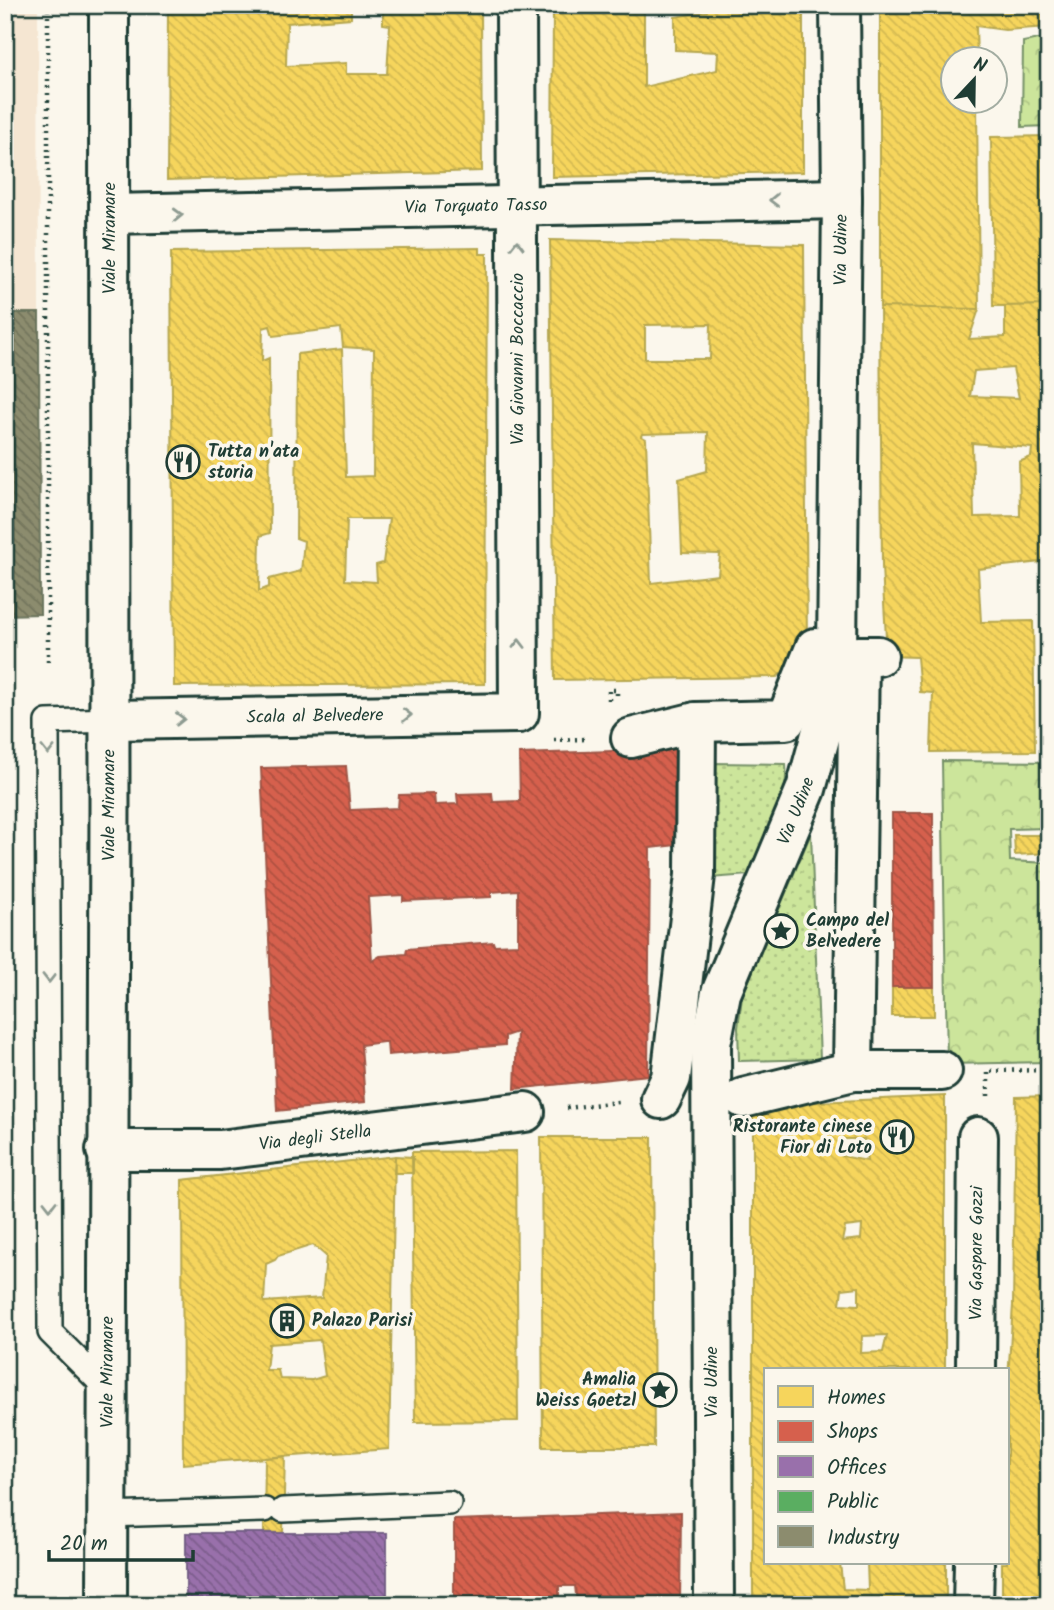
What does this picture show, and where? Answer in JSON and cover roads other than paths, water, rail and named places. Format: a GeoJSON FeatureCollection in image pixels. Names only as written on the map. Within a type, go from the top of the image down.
{"type":"FeatureCollection","features":[{"type":"Feature","properties":{"kind":"street","name":"Viale Miramare"},"geometry":{"type":"LineString","coordinates":[[107,1605],[106,1150],[111,720],[108,5]]}},
{"type":"Feature","properties":{"kind":"street","name":"Via Giovanni Boccaccio"},"geometry":{"type":"LineString","coordinates":[[516,5],[519,713]]}},
{"type":"Feature","properties":{"kind":"street","name":"Via Udine"},"geometry":{"type":"LineString","coordinates":[[713,1605],[711,1044],[721,993],[806,789],[829,705],[837,652],[842,199],[840,5]]}},
{"type":"Feature","properties":{"kind":"street","name":"Via Torquato Tasso"},"geometry":{"type":"LineString","coordinates":[[110,214],[842,199]]}},
{"type":"Feature","properties":{"kind":"street"},"geometry":{"type":"LineString","coordinates":[[631,738],[696,722],[786,720],[815,648]]}},
{"type":"Feature","properties":{"kind":"street"},"geometry":{"type":"LineString","coordinates":[[853,1071],[859,656],[878,656]]}},
{"type":"Feature","properties":{"kind":"street","name":"Scala al Belvedere"},"geometry":{"type":"LineString","coordinates":[[111,720],[519,713]]}},
{"type":"Feature","properties":{"kind":"street"},"geometry":{"type":"LineString","coordinates":[[668,1093],[695,875],[696,722]]}},
{"type":"Feature","properties":{"kind":"street"},"geometry":{"type":"LineString","coordinates":[[743,1098],[853,1071],[942,1071]]}},
{"type":"Feature","properties":{"kind":"street","name":"Via degli Stella"},"geometry":{"type":"LineString","coordinates":[[106,1150],[220,1150],[542,1111]]}},
{"type":"Feature","properties":{"kind":"street","name":"Via Gaspare Gozzi"},"geometry":{"type":"LineString","coordinates":[[976,1368],[983,1122]]}},
{"type":"Feature","properties":{"kind":"street"},"geometry":{"type":"LineString","coordinates":[[973,1605],[974,1564]]}},
{"type":"Feature","properties":{"kind":"lane"},"geometry":{"type":"LineString","coordinates":[[106,1388],[50,1332],[47,722],[111,720]]}},
{"type":"Feature","properties":{"kind":"lane"},"geometry":{"type":"LineString","coordinates":[[107,1515],[449,1503]]}},
{"type":"Feature","properties":{"kind":"place","name":"Tutta n'ata storia"},"geometry":{"type":"Point","coordinates":[183,462]}},
{"type":"Feature","properties":{"kind":"place","name":"Campo del Belvedere"},"geometry":{"type":"Point","coordinates":[781,931]}},
{"type":"Feature","properties":{"kind":"place","name":"Ristorante cinese Fior di Loto"},"geometry":{"type":"Point","coordinates":[897,1137]}},
{"type":"Feature","properties":{"kind":"place","name":"Palazo Parisi"},"geometry":{"type":"Point","coordinates":[287,1321]}},
{"type":"Feature","properties":{"kind":"place","name":"Amalia Weiss Goetzl"},"geometry":{"type":"Point","coordinates":[660,1390]}}]}
